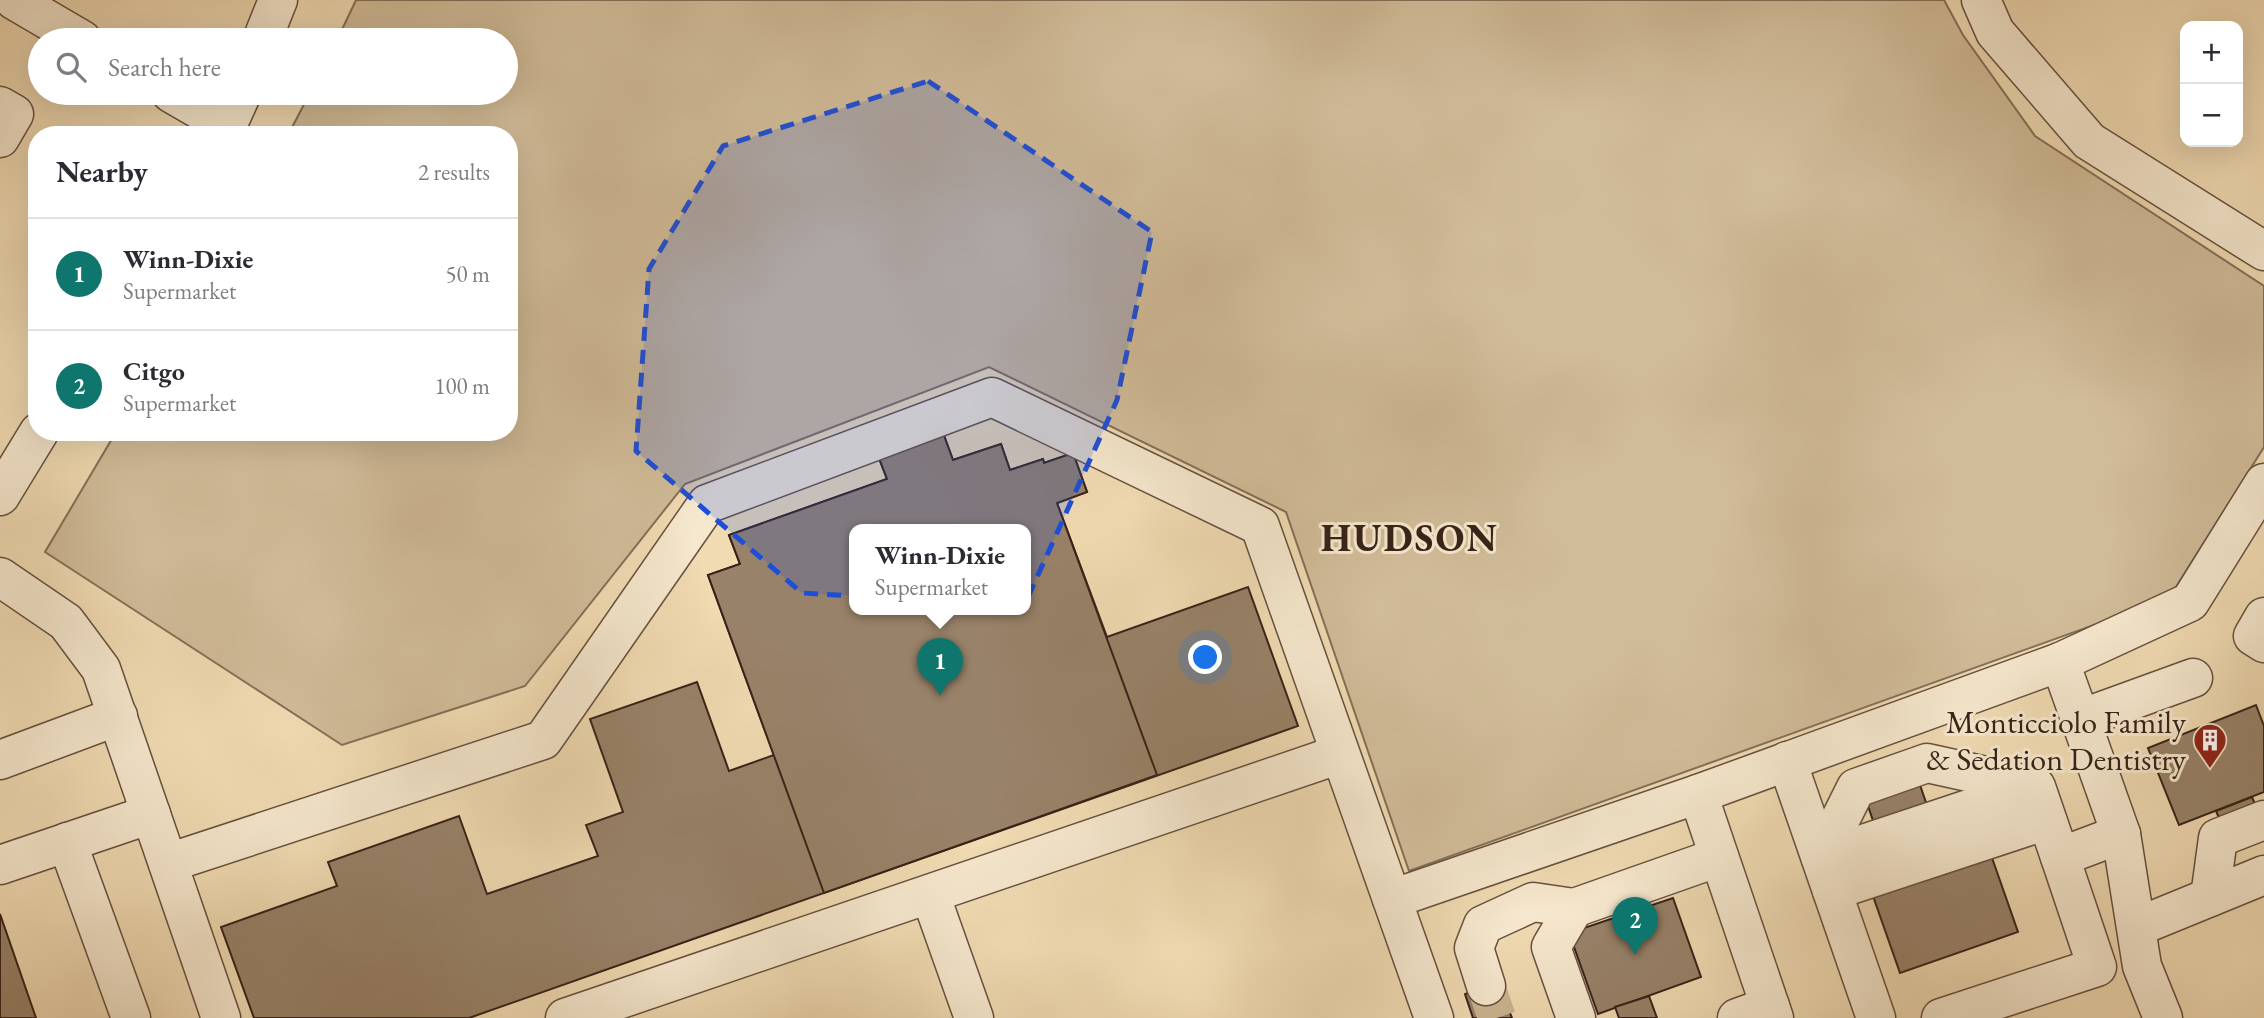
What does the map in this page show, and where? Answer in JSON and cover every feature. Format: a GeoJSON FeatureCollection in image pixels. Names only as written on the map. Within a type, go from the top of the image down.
{"type":"FeatureCollection","features":[{"type":"Feature","properties":{"kind":"street"},"geometry":{"type":"LineString","coordinates":[[14,0],[62,28]]}},
{"type":"Feature","properties":{"kind":"street"},"geometry":{"type":"LineString","coordinates":[[267,28],[278,0]]}},
{"type":"Feature","properties":{"kind":"street"},"geometry":{"type":"LineString","coordinates":[[1981,0],[1995,32],[2088,141],[2264,251]]}},
{"type":"Feature","properties":{"kind":"street"},"geometry":{"type":"LineString","coordinates":[[200,105],[231,118]]}},
{"type":"Feature","properties":{"kind":"street"},"geometry":{"type":"LineString","coordinates":[[0,106],[14,114],[0,138]]}},
{"type":"Feature","properties":{"kind":"street"},"geometry":{"type":"LineString","coordinates":[[168,863],[543,740],[707,504],[992,397],[1260,526],[1434,1018]]}},
{"type":"Feature","properties":{"kind":"street"},"geometry":{"type":"LineString","coordinates":[[0,496],[34,441]]}},
{"type":"Feature","properties":{"kind":"street"},"geometry":{"type":"LineString","coordinates":[[1392,899],[1698,794],[2060,662],[2190,602],[2264,484]]}},
{"type":"Feature","properties":{"kind":"street"},"geometry":{"type":"LineString","coordinates":[[0,577],[66,622],[101,669],[220,1018]]}},
{"type":"Feature","properties":{"kind":"street"},"geometry":{"type":"LineString","coordinates":[[2264,617],[2252,636],[2264,643]]}},
{"type":"Feature","properties":{"kind":"street"},"geometry":{"type":"LineString","coordinates":[[2060,662],[2121,834],[2142,966],[2163,1018]]}},
{"type":"Feature","properties":{"kind":"street"},"geometry":{"type":"LineString","coordinates":[[2080,719],[2193,678]]}},
{"type":"Feature","properties":{"kind":"street"},"geometry":{"type":"LineString","coordinates":[[0,760],[118,716]]}},
{"type":"Feature","properties":{"kind":"street"},"geometry":{"type":"LineString","coordinates":[[565,1018],[1340,754]]}},
{"type":"Feature","properties":{"kind":"street"},"geometry":{"type":"LineString","coordinates":[[1787,761],[1830,856],[1876,1018]]}},
{"type":"Feature","properties":{"kind":"street"},"geometry":{"type":"LineString","coordinates":[[1830,856],[1856,788],[1927,763],[1961,771],[2031,798],[2060,856],[2097,967],[1941,1018]]}},
{"type":"Feature","properties":{"kind":"street"},"geometry":{"type":"LineString","coordinates":[[1698,794],[1719,857],[1760,1014]]}},
{"type":"Feature","properties":{"kind":"street"},"geometry":{"type":"LineString","coordinates":[[1830,856],[2031,798]]}},
{"type":"Feature","properties":{"kind":"street"},"geometry":{"type":"LineString","coordinates":[[0,865],[150,814]]}},
{"type":"Feature","properties":{"kind":"street"},"geometry":{"type":"LineString","coordinates":[[2210,897],[2218,838],[2264,820]]}},
{"type":"Feature","properties":{"kind":"street"},"geometry":{"type":"LineString","coordinates":[[2060,856],[2121,834]]}},
{"type":"Feature","properties":{"kind":"street"},"geometry":{"type":"LineString","coordinates":[[67,842],[131,1018]]}},
{"type":"Feature","properties":{"kind":"street"},"geometry":{"type":"LineString","coordinates":[[1486,986],[1474,948],[1483,925],[1533,902],[1573,908],[1719,857]]}},
{"type":"Feature","properties":{"kind":"street"},"geometry":{"type":"LineString","coordinates":[[2137,927],[2264,875]]}},
{"type":"Feature","properties":{"kind":"street"},"geometry":{"type":"LineString","coordinates":[[930,894],[974,1018]]}},
{"type":"Feature","properties":{"kind":"street"},"geometry":{"type":"LineString","coordinates":[[1573,908],[1551,947],[1576,1018]]}},
{"type":"Feature","properties":{"kind":"highlighted area"},"geometry":{"type":"Polygon","coordinates":[[[928,81],[1152,232],[1117,400],[1024,606],[802,593],[636,451],[649,269],[723,146],[928,81]]]}},
{"type":"Feature","properties":{"kind":"shaded area"},"geometry":{"type":"Polygon","coordinates":[[[356,0],[1944,0],[1963,35],[2035,136],[2264,286],[2264,447],[2169,598],[1409,871],[1286,512],[989,367],[685,484],[525,686],[342,745],[45,552],[111,441],[518,441],[518,126],[293,126],[304,105],[518,105],[518,28],[343,28],[356,0]]]}},
{"type":"Feature","properties":{"kind":"building"},"geometry":{"type":"Polygon","coordinates":[[[942,430],[953,460],[1001,444],[1010,470],[1073,453],[1087,492],[1057,503],[1107,637],[1248,587],[1298,726],[469,1018],[254,1018],[221,927],[337,886],[328,862],[459,816],[487,894],[598,856],[586,825],[623,812],[590,719],[697,682],[729,771],[774,755],[708,575],[740,564],[729,535],[887,479],[877,453],[942,430]]]}},
{"type":"Feature","properties":{"kind":"building"},"geometry":{"type":"Polygon","coordinates":[[[942,430],[953,460],[1001,444],[1010,470],[1073,453],[1087,492],[1057,503],[1157,775],[824,893],[708,575],[740,564],[729,535],[887,479],[877,453],[942,430]]]}},
{"type":"Feature","properties":{"kind":"building","name":"Monticciolo Family & Sedation Dentistry"},"geometry":{"type":"Polygon","coordinates":[[[2256,705],[2264,726],[2264,792],[2179,825],[2148,748],[2256,705]]]}},
{"type":"Feature","properties":{"kind":"building"},"geometry":{"type":"Polygon","coordinates":[[[1920,785],[1949,870],[1896,888],[1867,803],[1920,785]]]}},
{"type":"Feature","properties":{"kind":"building"},"geometry":{"type":"Polygon","coordinates":[[[2252,797],[2264,826],[2233,851],[2216,811],[2252,797]]]}},
{"type":"Feature","properties":{"kind":"building"},"geometry":{"type":"Polygon","coordinates":[[[1991,855],[2018,932],[1900,973],[1873,896],[1991,855]]]}},
{"type":"Feature","properties":{"kind":"building"},"geometry":{"type":"Polygon","coordinates":[[[1673,898],[1701,977],[1598,1014],[1569,933],[1673,898]]]}},
{"type":"Feature","properties":{"kind":"building"},"geometry":{"type":"Polygon","coordinates":[[[0,914],[36,1018],[0,1018],[0,914]]]}},
{"type":"Feature","properties":{"kind":"building"},"geometry":{"type":"Polygon","coordinates":[[[1498,982],[1512,1018],[1473,1018],[1465,994],[1498,982]]]}},
{"type":"Feature","properties":{"kind":"building"},"geometry":{"type":"Polygon","coordinates":[[[1649,996],[1657,1018],[1619,1018],[1615,1007],[1649,996]]]}},
{"type":"Feature","properties":{"kind":"tunnel"},"geometry":{"type":"LineString","coordinates":[[1486,986],[1497,1018]]}},
{"type":"Feature","properties":{"kind":"place","name":"Winn-Dixie"},"geometry":{"type":"Point","coordinates":[940,696]}},
{"type":"Feature","properties":{"kind":"place","name":"Monticciolo Family & Sedation Dentistry"},"geometry":{"type":"Point","coordinates":[2210,770]}},
{"type":"Feature","properties":{"kind":"place","name":"Citgo"},"geometry":{"type":"Point","coordinates":[1635,955]}},
{"type":"Feature","properties":{"kind":"district","name":"HUDSON"},"geometry":{"type":"Point","coordinates":[1410,537]}}]}
